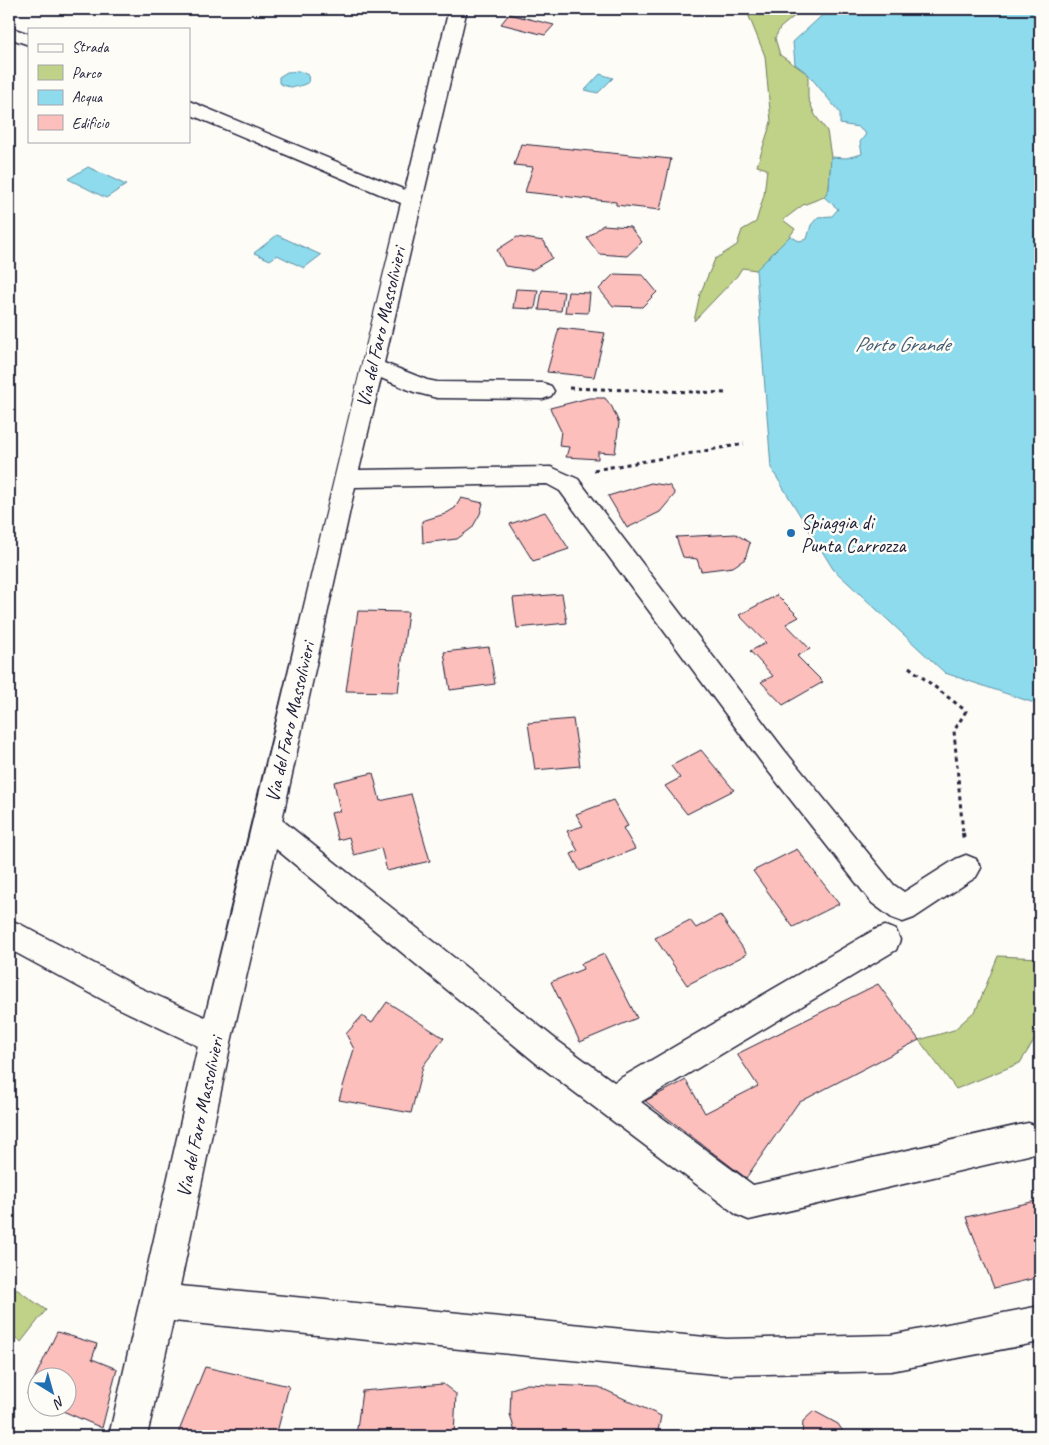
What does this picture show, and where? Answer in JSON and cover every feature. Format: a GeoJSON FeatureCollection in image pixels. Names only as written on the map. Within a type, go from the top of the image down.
{"type":"FeatureCollection","features":[{"type":"Feature","properties":{"kind":"street","name":"Via del Faro Massolivieri"},"geometry":{"type":"LineString","coordinates":[[128,1436],[216,1038],[267,825],[345,479],[458,9]]}},
{"type":"Feature","properties":{"kind":"street"},"geometry":{"type":"LineString","coordinates":[[9,32],[28,40]]}},
{"type":"Feature","properties":{"kind":"street"},"geometry":{"type":"LineString","coordinates":[[190,107],[412,200]]}},
{"type":"Feature","properties":{"kind":"street"},"geometry":{"type":"LineString","coordinates":[[372,366],[422,387],[437,390],[543,391]]}},
{"type":"Feature","properties":{"kind":"street"},"geometry":{"type":"LineString","coordinates":[[345,479],[551,475],[569,485],[775,759],[883,894],[903,909],[966,868]]}},
{"type":"Feature","properties":{"kind":"street"},"geometry":{"type":"LineString","coordinates":[[267,825],[547,1052],[749,1204],[1028,1139]]}},
{"type":"Feature","properties":{"kind":"street"},"geometry":{"type":"LineString","coordinates":[[9,934],[127,997],[216,1038]]}},
{"type":"Feature","properties":{"kind":"street"},"geometry":{"type":"LineString","coordinates":[[613,1101],[885,940]]}},
{"type":"Feature","properties":{"kind":"street"},"geometry":{"type":"LineString","coordinates":[[159,1302],[726,1357],[891,1353],[1040,1324]]}},
{"type":"Feature","properties":{"kind":"path"},"geometry":{"type":"LineString","coordinates":[[543,391],[563,388],[725,393]]}},
{"type":"Feature","properties":{"kind":"path"},"geometry":{"type":"LineString","coordinates":[[551,475],[565,471],[605,469],[744,444]]}},
{"type":"Feature","properties":{"kind":"path"},"geometry":{"type":"LineString","coordinates":[[909,667],[966,711],[954,731],[966,868]]}},
{"type":"Feature","properties":{"kind":"green space"},"geometry":{"type":"Polygon","coordinates":[[[746,9],[803,9],[780,28],[775,38],[780,55],[808,74],[808,98],[815,115],[827,131],[831,157],[829,189],[824,197],[803,205],[783,220],[795,229],[790,236],[756,270],[742,268],[737,276],[694,321],[700,294],[715,259],[737,245],[742,230],[756,222],[764,195],[767,169],[757,166],[771,122],[765,56],[746,9]]]}},
{"type":"Feature","properties":{"kind":"green space"},"geometry":{"type":"Polygon","coordinates":[[[998,956],[1040,958],[1040,1031],[1020,1063],[956,1089],[919,1040],[954,1030],[976,1010],[998,956]]]}},
{"type":"Feature","properties":{"kind":"green space"},"geometry":{"type":"Polygon","coordinates":[[[9,1284],[46,1310],[21,1342],[9,1333],[9,1284]]]}},
{"type":"Feature","properties":{"kind":"water","name":"Porto Grande"},"geometry":{"type":"Polygon","coordinates":[[[829,9],[1040,9],[1040,705],[945,673],[833,569],[771,468],[756,270],[790,236],[799,241],[807,239],[811,225],[818,217],[832,216],[838,209],[824,197],[829,189],[831,157],[846,158],[862,154],[860,142],[866,134],[858,127],[840,124],[840,113],[808,74],[795,64],[793,42],[829,9]]]}},
{"type":"Feature","properties":{"kind":"water"},"geometry":{"type":"Polygon","coordinates":[[[299,71],[308,75],[309,82],[294,87],[279,83],[279,77],[287,72],[299,71]]]}},
{"type":"Feature","properties":{"kind":"water"},"geometry":{"type":"Polygon","coordinates":[[[600,74],[613,78],[598,93],[585,90],[600,74]]]}},
{"type":"Feature","properties":{"kind":"water"},"geometry":{"type":"Polygon","coordinates":[[[88,167],[126,185],[106,198],[68,179],[88,167]]]}},
{"type":"Feature","properties":{"kind":"water"},"geometry":{"type":"Polygon","coordinates":[[[277,235],[321,255],[304,268],[277,255],[270,260],[254,253],[277,235]]]}},
{"type":"Feature","properties":{"kind":"building"},"geometry":{"type":"Polygon","coordinates":[[[509,14],[554,25],[545,35],[501,24],[509,14]]]}},
{"type":"Feature","properties":{"kind":"building"},"geometry":{"type":"Polygon","coordinates":[[[521,144],[671,159],[660,210],[616,205],[616,202],[525,192],[533,167],[514,165],[521,144]]]}},
{"type":"Feature","properties":{"kind":"building"},"geometry":{"type":"Polygon","coordinates":[[[603,225],[630,227],[642,242],[627,256],[599,254],[587,238],[603,225]]]}},
{"type":"Feature","properties":{"kind":"building"},"geometry":{"type":"Polygon","coordinates":[[[517,237],[544,241],[552,258],[532,270],[505,266],[497,250],[517,237]]]}},
{"type":"Feature","properties":{"kind":"building"},"geometry":{"type":"Polygon","coordinates":[[[614,274],[643,275],[657,292],[642,307],[613,306],[599,289],[614,274]]]}},
{"type":"Feature","properties":{"kind":"building"},"geometry":{"type":"Polygon","coordinates":[[[516,289],[538,290],[535,309],[513,308],[516,289]]]}},
{"type":"Feature","properties":{"kind":"building"},"geometry":{"type":"Polygon","coordinates":[[[542,290],[564,292],[561,311],[539,310],[542,290]]]}},
{"type":"Feature","properties":{"kind":"building"},"geometry":{"type":"Polygon","coordinates":[[[568,292],[590,293],[588,313],[565,312],[568,292]]]}},
{"type":"Feature","properties":{"kind":"building"},"geometry":{"type":"Polygon","coordinates":[[[559,328],[605,333],[594,377],[547,372],[559,328]]]}},
{"type":"Feature","properties":{"kind":"building"},"geometry":{"type":"Polygon","coordinates":[[[589,398],[605,398],[612,407],[619,423],[615,453],[598,452],[598,459],[566,457],[569,447],[559,446],[561,431],[550,408],[589,398]]]}},
{"type":"Feature","properties":{"kind":"building"},"geometry":{"type":"Polygon","coordinates":[[[651,483],[670,486],[675,494],[660,512],[627,528],[608,496],[651,483]]]}},
{"type":"Feature","properties":{"kind":"building"},"geometry":{"type":"Polygon","coordinates":[[[461,498],[483,503],[480,514],[472,528],[457,539],[423,543],[422,521],[445,514],[455,508],[461,498]]]}},
{"type":"Feature","properties":{"kind":"building"},"geometry":{"type":"Polygon","coordinates":[[[545,512],[569,549],[533,561],[510,524],[545,512]]]}},
{"type":"Feature","properties":{"kind":"building"},"geometry":{"type":"Polygon","coordinates":[[[736,534],[750,543],[745,559],[733,567],[701,571],[697,559],[683,557],[676,537],[736,534]]]}},
{"type":"Feature","properties":{"kind":"building"},"geometry":{"type":"Polygon","coordinates":[[[562,594],[567,623],[517,628],[513,598],[562,594]]]}},
{"type":"Feature","properties":{"kind":"building"},"geometry":{"type":"Polygon","coordinates":[[[777,595],[799,617],[786,624],[810,649],[797,656],[823,682],[783,705],[761,682],[773,676],[750,651],[766,643],[739,615],[777,595]]]}},
{"type":"Feature","properties":{"kind":"building"},"geometry":{"type":"Polygon","coordinates":[[[358,611],[408,612],[398,692],[346,691],[358,611]]]}},
{"type":"Feature","properties":{"kind":"building"},"geometry":{"type":"Polygon","coordinates":[[[489,647],[495,684],[450,690],[444,652],[489,647]]]}},
{"type":"Feature","properties":{"kind":"building"},"geometry":{"type":"Polygon","coordinates":[[[573,719],[580,766],[535,770],[528,723],[573,719]]]}},
{"type":"Feature","properties":{"kind":"building"},"geometry":{"type":"Polygon","coordinates":[[[701,750],[734,790],[687,814],[665,786],[680,778],[671,766],[701,750]]]}},
{"type":"Feature","properties":{"kind":"building"},"geometry":{"type":"Polygon","coordinates":[[[373,773],[380,801],[411,794],[430,861],[387,871],[381,848],[354,855],[349,837],[338,840],[331,813],[340,811],[334,782],[373,773]]]}},
{"type":"Feature","properties":{"kind":"building"},"geometry":{"type":"Polygon","coordinates":[[[613,800],[628,826],[623,828],[635,849],[580,871],[571,854],[578,851],[567,831],[583,826],[576,814],[613,800]]]}},
{"type":"Feature","properties":{"kind":"building"},"geometry":{"type":"Polygon","coordinates":[[[797,849],[839,904],[793,927],[753,871],[797,849]]]}},
{"type":"Feature","properties":{"kind":"building"},"geometry":{"type":"Polygon","coordinates":[[[720,915],[747,954],[687,985],[655,938],[690,920],[696,928],[720,915]]]}},
{"type":"Feature","properties":{"kind":"building"},"geometry":{"type":"Polygon","coordinates":[[[604,954],[637,1018],[580,1042],[551,982],[583,969],[581,964],[604,954]]]}},
{"type":"Feature","properties":{"kind":"building"},"geometry":{"type":"Polygon","coordinates":[[[878,984],[919,1040],[798,1103],[746,1178],[645,1101],[686,1080],[705,1113],[758,1086],[737,1054],[878,984]]]}},
{"type":"Feature","properties":{"kind":"building"},"geometry":{"type":"Polygon","coordinates":[[[387,1002],[444,1038],[423,1066],[411,1113],[339,1100],[354,1049],[346,1034],[362,1016],[372,1023],[387,1002]]]}},
{"type":"Feature","properties":{"kind":"building"},"geometry":{"type":"Polygon","coordinates":[[[1036,1201],[1040,1202],[1040,1277],[994,1288],[966,1217],[1036,1201]]]}},
{"type":"Feature","properties":{"kind":"building"},"geometry":{"type":"Polygon","coordinates":[[[57,1332],[97,1344],[92,1359],[117,1369],[102,1428],[78,1418],[78,1368],[40,1368],[57,1332]]]}},
{"type":"Feature","properties":{"kind":"building"},"geometry":{"type":"Polygon","coordinates":[[[205,1367],[289,1386],[276,1436],[179,1436],[179,1431],[205,1367]]]}},
{"type":"Feature","properties":{"kind":"building"},"geometry":{"type":"Polygon","coordinates":[[[443,1384],[456,1394],[454,1436],[356,1436],[362,1391],[443,1384]]]}},
{"type":"Feature","properties":{"kind":"building"},"geometry":{"type":"Polygon","coordinates":[[[527,1384],[599,1387],[661,1416],[657,1436],[516,1436],[510,1414],[511,1389],[527,1384]]]}},
{"type":"Feature","properties":{"kind":"building"},"geometry":{"type":"Polygon","coordinates":[[[814,1411],[838,1424],[846,1436],[802,1436],[803,1421],[814,1411]]]}},
{"type":"Feature","properties":{"kind":"place","name":"Spiaggia di Punta Carrozza"},"geometry":{"type":"Point","coordinates":[791,533]}}]}
